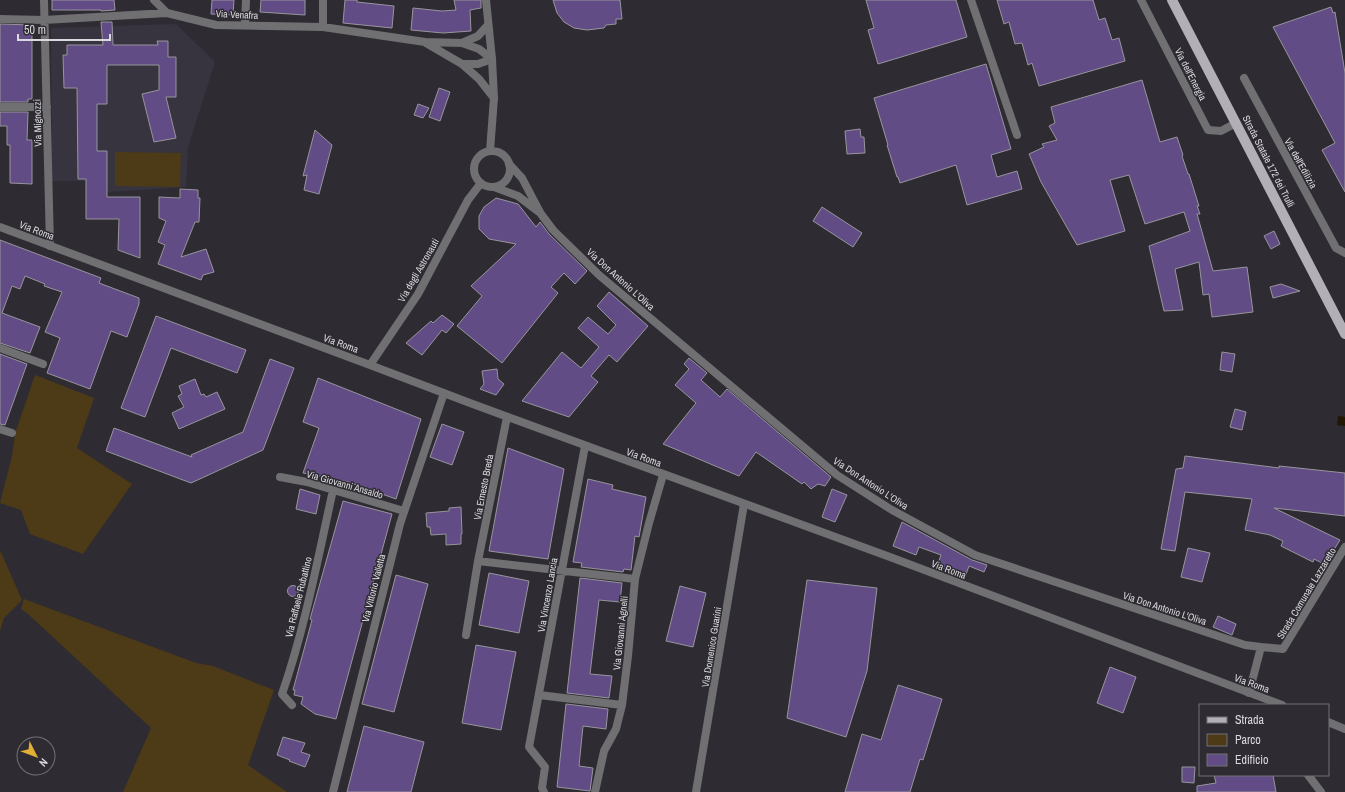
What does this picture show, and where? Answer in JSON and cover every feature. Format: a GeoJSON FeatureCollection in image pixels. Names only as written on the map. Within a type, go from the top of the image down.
{"type":"FeatureCollection","features":[{"type":"Feature","properties":{"kind":"main road","name":"Strada Statale 172 dei Trulli"},"geometry":{"type":"LineString","coordinates":[[1172,0],[1345,334]]}},
{"type":"Feature","properties":{"kind":"street","name":"Via Mignozzi"},"geometry":{"type":"LineString","coordinates":[[44,0],[50,246]]}},
{"type":"Feature","properties":{"kind":"street"},"geometry":{"type":"LineString","coordinates":[[154,0],[167,13]]}},
{"type":"Feature","properties":{"kind":"street"},"geometry":{"type":"LineString","coordinates":[[245,25],[246,0]]}},
{"type":"Feature","properties":{"kind":"street"},"geometry":{"type":"LineString","coordinates":[[323,0],[323,27]]}},
{"type":"Feature","properties":{"kind":"street"},"geometry":{"type":"LineString","coordinates":[[486,0],[494,98],[490,151]]}},
{"type":"Feature","properties":{"kind":"street"},"geometry":{"type":"LineString","coordinates":[[971,0],[1017,135]]}},
{"type":"Feature","properties":{"kind":"street","name":"Via dell'Energia"},"geometry":{"type":"LineString","coordinates":[[1141,0],[1208,130],[1221,131],[1236,123]]}},
{"type":"Feature","properties":{"kind":"street","name":"Via Venafra"},"geometry":{"type":"LineString","coordinates":[[0,19],[44,20],[167,13],[216,25],[323,27],[425,42],[462,43],[479,49],[492,59]]}},
{"type":"Feature","properties":{"kind":"street","name":"Via Venafra"},"geometry":{"type":"LineString","coordinates":[[462,43],[478,36],[488,25]]}},
{"type":"Feature","properties":{"kind":"street","name":"Via Venafra"},"geometry":{"type":"LineString","coordinates":[[425,42],[462,64],[479,80],[494,98]]}},
{"type":"Feature","properties":{"kind":"street"},"geometry":{"type":"LineString","coordinates":[[462,64],[478,64],[492,59]]}},
{"type":"Feature","properties":{"kind":"street","name":"Via dell'Edilizia"},"geometry":{"type":"LineString","coordinates":[[1244,78],[1336,248],[1345,254]]}},
{"type":"Feature","properties":{"kind":"street"},"geometry":{"type":"LineString","coordinates":[[0,107],[47,107]]}},
{"type":"Feature","properties":{"kind":"street"},"geometry":{"type":"LineString","coordinates":[[490,151],[495,151],[504,155],[509,164],[510,170],[505,181],[494,187],[485,186],[474,173],[474,167],[479,156],[490,151]]}},
{"type":"Feature","properties":{"kind":"street","name":"Via Don Antonio L'Oliva"},"geometry":{"type":"LineString","coordinates":[[509,164],[522,178],[541,214],[554,230],[599,275],[837,475],[892,510],[975,555],[1245,644],[1261,647]]}},
{"type":"Feature","properties":{"kind":"street","name":"Via degli Astronauti"},"geometry":{"type":"LineString","coordinates":[[370,365],[418,294],[468,200],[481,183]]}},
{"type":"Feature","properties":{"kind":"street","name":"Via Don Antonio L'Oliva"},"geometry":{"type":"LineString","coordinates":[[494,187],[518,196],[541,214]]}},
{"type":"Feature","properties":{"kind":"street","name":"Via Roma"},"geometry":{"type":"LineString","coordinates":[[0,227],[663,475],[883,554],[1249,693],[1268,702]]}},
{"type":"Feature","properties":{"kind":"street"},"geometry":{"type":"LineString","coordinates":[[0,348],[43,364]]}},
{"type":"Feature","properties":{"kind":"street","name":"Via Vittorio Valletta"},"geometry":{"type":"LineString","coordinates":[[333,792],[404,511],[444,393]]}},
{"type":"Feature","properties":{"kind":"street","name":"Via Ernesto Breda"},"geometry":{"type":"LineString","coordinates":[[466,635],[478,561],[507,417]]}},
{"type":"Feature","properties":{"kind":"street"},"geometry":{"type":"LineString","coordinates":[[0,429],[12,433]]}},
{"type":"Feature","properties":{"kind":"street","name":"Via Vincenzo Lancia"},"geometry":{"type":"LineString","coordinates":[[544,792],[542,788],[545,767],[529,747],[585,446]]}},
{"type":"Feature","properties":{"kind":"street","name":"Via Giovanni Agnelli"},"geometry":{"type":"LineString","coordinates":[[595,792],[604,751],[616,729],[622,705],[635,579],[663,475]]}},
{"type":"Feature","properties":{"kind":"street","name":"Via Giovanni Ansaldo"},"geometry":{"type":"LineString","coordinates":[[280,477],[307,482],[404,511]]}},
{"type":"Feature","properties":{"kind":"street","name":"Via Raffaele Rubattino"},"geometry":{"type":"LineString","coordinates":[[292,705],[282,694],[291,668],[312,588],[333,490]]}},
{"type":"Feature","properties":{"kind":"street","name":"Via Domenico Guarini"},"geometry":{"type":"LineString","coordinates":[[696,792],[744,504]]}},
{"type":"Feature","properties":{"kind":"street","name":"Strada Comunale Lazzaretto"},"geometry":{"type":"LineString","coordinates":[[1261,647],[1283,650],[1345,547]]}},
{"type":"Feature","properties":{"kind":"street"},"geometry":{"type":"LineString","coordinates":[[478,561],[635,579]]}},
{"type":"Feature","properties":{"kind":"street"},"geometry":{"type":"LineString","coordinates":[[1249,693],[1261,647]]}},
{"type":"Feature","properties":{"kind":"street"},"geometry":{"type":"LineString","coordinates":[[539,695],[622,705]]}},
{"type":"Feature","properties":{"kind":"street"},"geometry":{"type":"LineString","coordinates":[[1329,722],[1345,728]]}},
{"type":"Feature","properties":{"kind":"street"},"geometry":{"type":"LineString","coordinates":[[1309,776],[1321,792]]}},
{"type":"Feature","properties":{"kind":"shaded area"},"geometry":{"type":"Polygon","coordinates":[[[176,24],[215,62],[188,147],[186,187],[94,193],[93,181],[52,181],[51,28],[176,24]]]}},
{"type":"Feature","properties":{"kind":"shaded area"},"geometry":{"type":"Polygon","coordinates":[[[1338,416],[1345,417],[1345,426],[1337,425],[1338,416]]]}},
{"type":"Feature","properties":{"kind":"green space"},"geometry":{"type":"Polygon","coordinates":[[[115,152],[181,153],[180,187],[115,186],[115,152]]]}},
{"type":"Feature","properties":{"kind":"green space"},"geometry":{"type":"Polygon","coordinates":[[[35,375],[94,398],[77,448],[132,484],[83,554],[30,534],[21,510],[0,503],[12,456],[15,434],[35,375]]]}},
{"type":"Feature","properties":{"kind":"green space"},"geometry":{"type":"Polygon","coordinates":[[[0,550],[22,600],[4,618],[0,631],[0,550]]]}},
{"type":"Feature","properties":{"kind":"green space"},"geometry":{"type":"Polygon","coordinates":[[[24,599],[196,663],[213,666],[274,690],[248,765],[287,792],[123,792],[151,728],[21,609],[24,599]]]}},
{"type":"Feature","properties":{"kind":"building"},"geometry":{"type":"Polygon","coordinates":[[[52,0],[114,0],[115,10],[52,10],[52,0]]]}},
{"type":"Feature","properties":{"kind":"building"},"geometry":{"type":"Polygon","coordinates":[[[212,0],[234,0],[233,15],[211,14],[212,0]]]}},
{"type":"Feature","properties":{"kind":"building"},"geometry":{"type":"Polygon","coordinates":[[[261,0],[305,0],[305,15],[260,12],[261,0]]]}},
{"type":"Feature","properties":{"kind":"building"},"geometry":{"type":"Polygon","coordinates":[[[345,0],[357,0],[357,2],[394,6],[392,28],[343,23],[345,0]]]}},
{"type":"Feature","properties":{"kind":"building"},"geometry":{"type":"Polygon","coordinates":[[[454,0],[481,0],[481,8],[470,10],[471,31],[443,33],[411,30],[413,8],[442,11],[456,10],[454,0]]]}},
{"type":"Feature","properties":{"kind":"building"},"geometry":{"type":"Polygon","coordinates":[[[553,0],[620,0],[622,19],[616,19],[616,24],[606,25],[604,28],[587,30],[574,28],[564,22],[557,13],[553,0]]]}},
{"type":"Feature","properties":{"kind":"building"},"geometry":{"type":"Polygon","coordinates":[[[866,0],[956,0],[967,37],[878,64],[868,30],[874,28],[866,0]]]}},
{"type":"Feature","properties":{"kind":"building"},"geometry":{"type":"Polygon","coordinates":[[[997,0],[1093,0],[1099,20],[1105,18],[1112,40],[1119,38],[1125,61],[1039,86],[1032,63],[1028,65],[1022,43],[1015,44],[1009,22],[1004,24],[997,0]]]}},
{"type":"Feature","properties":{"kind":"building"},"geometry":{"type":"Polygon","coordinates":[[[1331,7],[1333,13],[1335,12],[1345,73],[1345,192],[1322,150],[1335,143],[1273,27],[1331,7]]]}},
{"type":"Feature","properties":{"kind":"building"},"geometry":{"type":"Polygon","coordinates":[[[101,22],[112,22],[113,45],[158,45],[157,41],[168,41],[168,57],[176,57],[176,97],[166,97],[176,138],[154,142],[142,94],[159,90],[159,65],[107,65],[107,104],[97,104],[97,151],[107,151],[107,197],[140,197],[140,258],[118,250],[119,219],[86,219],[86,179],[78,179],[77,88],[64,88],[63,55],[67,55],[67,45],[103,45],[101,22]]]}},
{"type":"Feature","properties":{"kind":"building"},"geometry":{"type":"Polygon","coordinates":[[[0,24],[32,25],[32,99],[28,99],[28,102],[0,102],[0,24]]]}},
{"type":"Feature","properties":{"kind":"building"},"geometry":{"type":"Polygon","coordinates":[[[986,64],[1011,149],[991,155],[997,177],[1017,171],[1022,189],[967,205],[956,165],[900,183],[887,145],[874,98],[986,64]]]}},
{"type":"Feature","properties":{"kind":"building"},"geometry":{"type":"Polygon","coordinates":[[[1142,80],[1160,142],[1177,137],[1199,206],[1197,206],[1200,214],[1197,214],[1213,271],[1247,267],[1253,312],[1212,317],[1209,294],[1203,295],[1199,262],[1175,269],[1183,310],[1164,311],[1149,246],[1190,231],[1184,212],[1145,224],[1129,175],[1110,180],[1125,231],[1077,245],[1041,182],[1029,154],[1044,147],[1042,144],[1057,140],[1049,126],[1055,123],[1051,107],[1142,80]]]}},
{"type":"Feature","properties":{"kind":"building"},"geometry":{"type":"Polygon","coordinates":[[[439,88],[450,92],[440,121],[429,117],[439,88]]]}},
{"type":"Feature","properties":{"kind":"building"},"geometry":{"type":"Polygon","coordinates":[[[418,104],[429,108],[423,118],[414,115],[418,104]]]}},
{"type":"Feature","properties":{"kind":"building"},"geometry":{"type":"Polygon","coordinates":[[[0,112],[28,112],[27,140],[32,140],[32,184],[10,183],[10,145],[7,145],[7,126],[0,126],[0,112]]]}},
{"type":"Feature","properties":{"kind":"building"},"geometry":{"type":"Polygon","coordinates":[[[860,129],[861,137],[864,137],[865,153],[847,154],[845,131],[860,129]]]}},
{"type":"Feature","properties":{"kind":"building"},"geometry":{"type":"Polygon","coordinates":[[[315,130],[332,145],[319,194],[304,190],[307,175],[303,176],[315,130]]]}},
{"type":"Feature","properties":{"kind":"building"},"geometry":{"type":"Polygon","coordinates":[[[180,189],[198,190],[198,198],[200,198],[199,222],[195,222],[181,257],[206,249],[214,272],[203,275],[201,280],[158,264],[165,245],[158,242],[166,221],[159,218],[159,197],[180,198],[180,189]]]}},
{"type":"Feature","properties":{"kind":"building"},"geometry":{"type":"Polygon","coordinates":[[[496,198],[518,204],[536,227],[540,222],[549,234],[587,271],[575,284],[564,273],[551,287],[558,293],[502,363],[457,326],[482,296],[471,286],[516,244],[489,239],[479,229],[479,216],[484,207],[496,198]]]}},
{"type":"Feature","properties":{"kind":"building"},"geometry":{"type":"Polygon","coordinates":[[[822,207],[862,233],[853,247],[813,221],[822,207]]]}},
{"type":"Feature","properties":{"kind":"building"},"geometry":{"type":"Polygon","coordinates":[[[1274,231],[1280,244],[1271,249],[1264,236],[1274,231]]]}},
{"type":"Feature","properties":{"kind":"building"},"geometry":{"type":"Polygon","coordinates":[[[0,240],[101,278],[99,283],[139,298],[139,304],[127,337],[111,331],[90,389],[47,373],[60,338],[45,332],[62,292],[44,286],[45,284],[25,276],[20,289],[12,286],[2,313],[40,327],[30,353],[0,343],[0,240]]]}},
{"type":"Feature","properties":{"kind":"building"},"geometry":{"type":"Polygon","coordinates":[[[1281,284],[1300,291],[1273,298],[1270,287],[1281,284]]]}},
{"type":"Feature","properties":{"kind":"building"},"geometry":{"type":"Polygon","coordinates":[[[609,292],[648,326],[617,362],[609,355],[591,376],[598,382],[569,417],[522,401],[562,352],[581,368],[599,347],[578,328],[588,317],[608,334],[616,325],[597,306],[609,292]]]}},
{"type":"Feature","properties":{"kind":"building"},"geometry":{"type":"Polygon","coordinates":[[[442,315],[454,324],[446,333],[442,330],[422,355],[406,343],[431,321],[433,323],[442,315]]]}},
{"type":"Feature","properties":{"kind":"building"},"geometry":{"type":"Polygon","coordinates":[[[156,316],[246,350],[237,373],[171,348],[145,417],[121,408],[156,316]]]}},
{"type":"Feature","properties":{"kind":"building"},"geometry":{"type":"Polygon","coordinates":[[[1222,352],[1235,354],[1232,372],[1220,370],[1222,352]]]}},
{"type":"Feature","properties":{"kind":"building"},"geometry":{"type":"Polygon","coordinates":[[[0,354],[27,364],[5,425],[0,424],[0,354]]]}},
{"type":"Feature","properties":{"kind":"building"},"geometry":{"type":"Polygon","coordinates":[[[689,358],[707,373],[701,380],[720,397],[727,389],[831,477],[825,486],[818,484],[811,489],[804,482],[802,484],[756,452],[739,476],[663,444],[696,403],[675,385],[689,369],[684,364],[689,358]]]}},
{"type":"Feature","properties":{"kind":"building"},"geometry":{"type":"Polygon","coordinates":[[[270,359],[294,368],[263,450],[191,483],[106,451],[114,428],[192,457],[191,455],[243,432],[270,359]]]}},
{"type":"Feature","properties":{"kind":"building"},"geometry":{"type":"Polygon","coordinates":[[[497,369],[498,379],[504,384],[496,395],[480,389],[484,384],[482,371],[497,369]]]}},
{"type":"Feature","properties":{"kind":"building"},"geometry":{"type":"Polygon","coordinates":[[[318,378],[421,419],[396,499],[348,482],[303,473],[319,428],[303,422],[318,378]]]}},
{"type":"Feature","properties":{"kind":"building"},"geometry":{"type":"Polygon","coordinates":[[[195,379],[201,395],[204,394],[206,397],[217,392],[225,409],[179,429],[172,413],[184,407],[178,396],[182,394],[179,386],[195,379]]]}},
{"type":"Feature","properties":{"kind":"building"},"geometry":{"type":"Polygon","coordinates":[[[1235,409],[1246,412],[1242,430],[1230,427],[1235,409]]]}},
{"type":"Feature","properties":{"kind":"building"},"geometry":{"type":"Polygon","coordinates":[[[442,424],[464,432],[452,465],[430,457],[442,424]]]}},
{"type":"Feature","properties":{"kind":"building"},"geometry":{"type":"Polygon","coordinates":[[[508,448],[564,469],[548,559],[489,551],[508,448]]]}},
{"type":"Feature","properties":{"kind":"building"},"geometry":{"type":"Polygon","coordinates":[[[1185,456],[1279,468],[1279,466],[1345,473],[1345,516],[1274,508],[1340,540],[1327,561],[1324,564],[1314,559],[1313,562],[1281,546],[1283,541],[1270,535],[1245,530],[1252,499],[1185,492],[1175,551],[1161,549],[1176,469],[1183,468],[1185,456]]]}},
{"type":"Feature","properties":{"kind":"building"},"geometry":{"type":"Polygon","coordinates":[[[588,479],[613,485],[612,489],[646,497],[639,537],[635,536],[631,570],[624,569],[623,572],[581,567],[582,563],[573,562],[588,479]]]}},
{"type":"Feature","properties":{"kind":"building"},"geometry":{"type":"Polygon","coordinates":[[[300,489],[320,495],[316,514],[296,509],[300,489]]]}},
{"type":"Feature","properties":{"kind":"building"},"geometry":{"type":"Polygon","coordinates":[[[832,489],[847,495],[835,522],[822,517],[832,489]]]}},
{"type":"Feature","properties":{"kind":"building"},"geometry":{"type":"Polygon","coordinates":[[[343,501],[392,514],[336,719],[315,714],[301,704],[303,697],[294,695],[295,690],[293,690],[312,620],[310,619],[343,501]]]}},
{"type":"Feature","properties":{"kind":"building"},"geometry":{"type":"Polygon","coordinates":[[[461,507],[461,544],[446,545],[446,534],[431,535],[430,527],[427,527],[426,513],[449,511],[449,508],[461,507]]]}},
{"type":"Feature","properties":{"kind":"building"},"geometry":{"type":"Polygon","coordinates":[[[902,522],[972,560],[987,565],[984,572],[969,566],[965,577],[937,566],[941,555],[919,547],[916,555],[893,546],[902,522]]]}},
{"type":"Feature","properties":{"kind":"building"},"geometry":{"type":"Polygon","coordinates":[[[1188,548],[1210,553],[1202,582],[1181,577],[1188,548]]]}},
{"type":"Feature","properties":{"kind":"building"},"geometry":{"type":"Polygon","coordinates":[[[489,573],[529,581],[519,633],[479,625],[489,573]]]}},
{"type":"Feature","properties":{"kind":"building"},"geometry":{"type":"Polygon","coordinates":[[[396,575],[428,584],[394,712],[362,704],[396,575]]]}},
{"type":"Feature","properties":{"kind":"building"},"geometry":{"type":"Polygon","coordinates":[[[580,578],[622,583],[620,602],[599,600],[590,674],[612,676],[609,698],[567,693],[580,578]]]}},
{"type":"Feature","properties":{"kind":"building"},"geometry":{"type":"Polygon","coordinates":[[[807,580],[877,588],[867,671],[846,737],[787,718],[807,580]]]}},
{"type":"Feature","properties":{"kind":"building"},"geometry":{"type":"Polygon","coordinates":[[[293,585],[297,587],[299,591],[297,595],[293,597],[289,595],[287,591],[289,587],[293,585]]]}},
{"type":"Feature","properties":{"kind":"building"},"geometry":{"type":"Polygon","coordinates":[[[680,586],[706,593],[693,647],[666,641],[680,586]]]}},
{"type":"Feature","properties":{"kind":"building"},"geometry":{"type":"Polygon","coordinates":[[[1218,616],[1236,624],[1232,635],[1213,627],[1218,616]]]}},
{"type":"Feature","properties":{"kind":"building"},"geometry":{"type":"Polygon","coordinates":[[[476,645],[516,652],[501,730],[462,723],[476,645]]]}},
{"type":"Feature","properties":{"kind":"building"},"geometry":{"type":"Polygon","coordinates":[[[1110,667],[1136,677],[1123,713],[1097,703],[1110,667]]]}},
{"type":"Feature","properties":{"kind":"building"},"geometry":{"type":"Polygon","coordinates":[[[898,685],[942,699],[923,760],[920,759],[910,792],[845,792],[862,734],[881,740],[898,685]]]}},
{"type":"Feature","properties":{"kind":"building"},"geometry":{"type":"Polygon","coordinates":[[[566,704],[608,709],[606,729],[583,726],[579,766],[593,768],[590,791],[557,787],[566,704]]]}},
{"type":"Feature","properties":{"kind":"building"},"geometry":{"type":"Polygon","coordinates":[[[364,726],[424,742],[411,792],[347,792],[364,726]]]}},
{"type":"Feature","properties":{"kind":"building"},"geometry":{"type":"Polygon","coordinates":[[[283,737],[305,743],[301,752],[310,755],[305,767],[277,755],[283,737]]]}},
{"type":"Feature","properties":{"kind":"building"},"geometry":{"type":"Polygon","coordinates":[[[1182,767],[1195,767],[1194,783],[1182,782],[1182,767]]]}},
{"type":"Feature","properties":{"kind":"building"},"geometry":{"type":"Polygon","coordinates":[[[1214,776],[1273,776],[1276,792],[1197,792],[1197,786],[1216,783],[1214,776]]]}}]}
